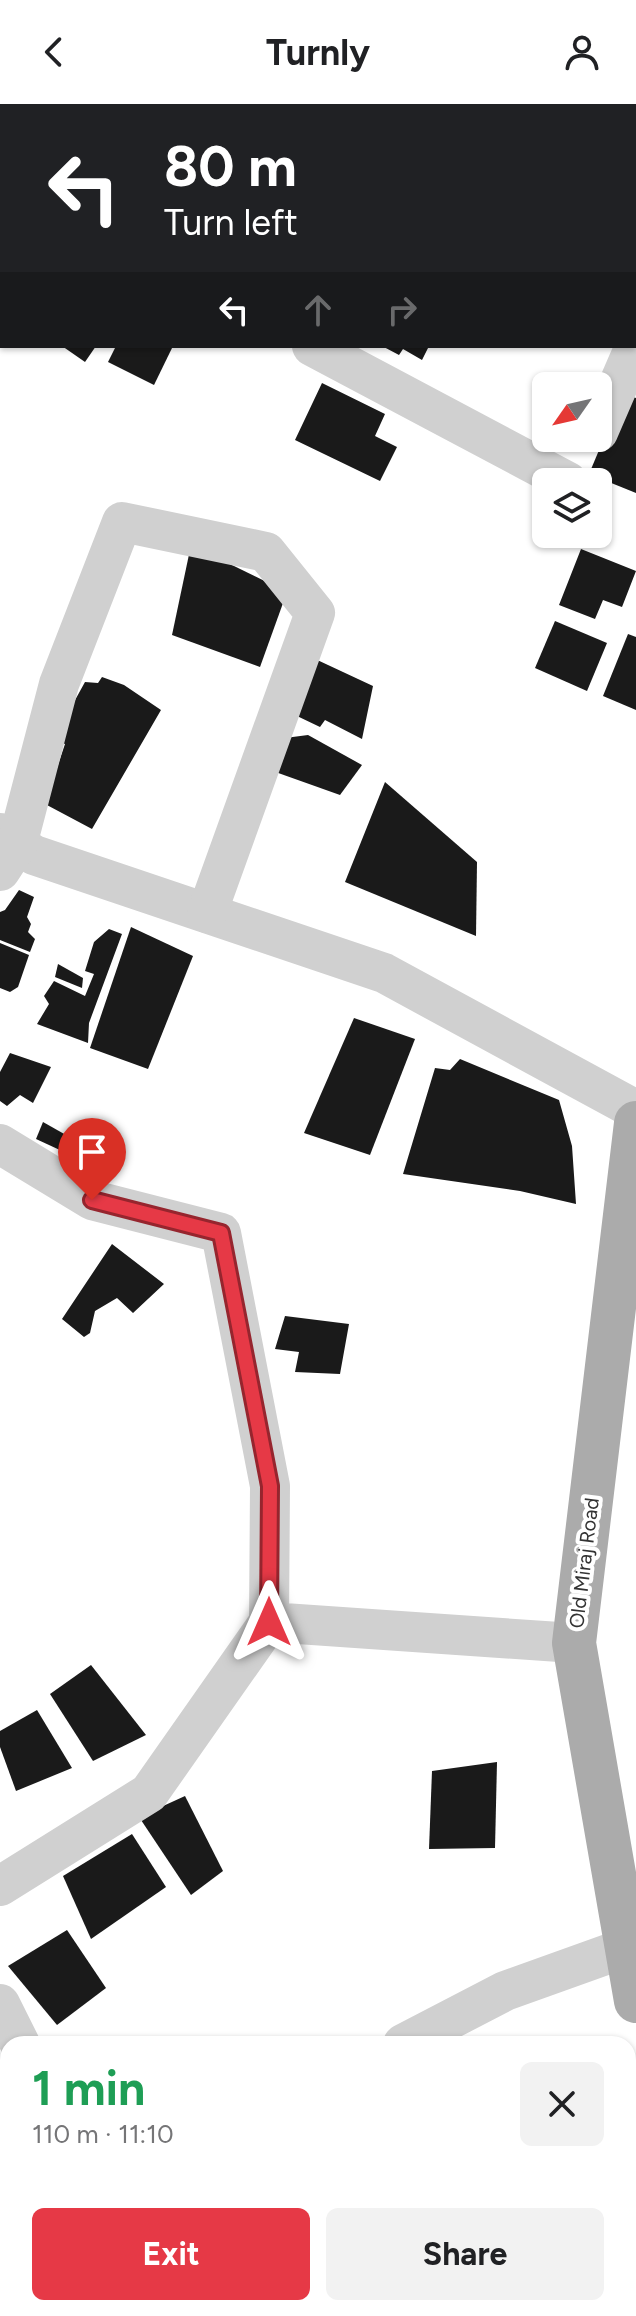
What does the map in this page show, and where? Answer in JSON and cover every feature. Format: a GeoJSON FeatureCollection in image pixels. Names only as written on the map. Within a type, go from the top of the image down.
{"type":"FeatureCollection","features":[{"type":"Feature","properties":{"kind":"main road","name":"Old Miraj Road"},"geometry":{"type":"LineString","coordinates":[[636,1123],[574,1643],[631,1946],[636,2001]]}},
{"type":"Feature","properties":{"kind":"street"},"geometry":{"type":"LineString","coordinates":[[316,348],[542,468]]}},
{"type":"Feature","properties":{"kind":"street"},"geometry":{"type":"LineString","coordinates":[[612,400],[634,348]]}},
{"type":"Feature","properties":{"kind":"street"},"geometry":{"type":"LineString","coordinates":[[207,913],[315,613],[266,552],[122,522],[59,684],[6,850],[34,855],[384,973],[636,1110]]}},
{"type":"Feature","properties":{"kind":"street"},"geometry":{"type":"LineString","coordinates":[[0,1144],[92,1200],[221,1233],[270,1486],[269,1622],[149,1793],[0,1886]]}},
{"type":"Feature","properties":{"kind":"street"},"geometry":{"type":"LineString","coordinates":[[269,1622],[574,1643]]}},
{"type":"Feature","properties":{"kind":"street"},"geometry":{"type":"LineString","coordinates":[[418,2036],[505,1991],[631,1946]]}},
{"type":"Feature","properties":{"kind":"street"},"geometry":{"type":"LineString","coordinates":[[0,2004],[16,2036]]}},
{"type":"Feature","properties":{"kind":"building"},"geometry":{"type":"Polygon","coordinates":[[[65,348],[95,348],[85,362],[65,348]]]}},
{"type":"Feature","properties":{"kind":"building"},"geometry":{"type":"Polygon","coordinates":[[[115,348],[172,348],[154,385],[108,362],[115,348]]]}},
{"type":"Feature","properties":{"kind":"building"},"geometry":{"type":"Polygon","coordinates":[[[386,348],[428,348],[422,360],[403,349],[399,355],[386,348]]]}},
{"type":"Feature","properties":{"kind":"building"},"geometry":{"type":"Polygon","coordinates":[[[322,383],[385,414],[375,436],[397,447],[380,481],[295,440],[322,383]]]}},
{"type":"Feature","properties":{"kind":"building"},"geometry":{"type":"Polygon","coordinates":[[[623,393],[636,398],[636,493],[612,483],[612,468],[592,468],[598,452],[612,452],[612,419],[623,393]]]}},
{"type":"Feature","properties":{"kind":"building"},"geometry":{"type":"Polygon","coordinates":[[[191,545],[287,592],[260,667],[172,635],[191,545]]]}},
{"type":"Feature","properties":{"kind":"building"},"geometry":{"type":"Polygon","coordinates":[[[581,549],[636,571],[622,607],[603,600],[595,619],[559,605],[581,549]]]}},
{"type":"Feature","properties":{"kind":"building"},"geometry":{"type":"Polygon","coordinates":[[[555,621],[607,643],[587,691],[535,668],[555,621]]]}},
{"type":"Feature","properties":{"kind":"building"},"geometry":{"type":"Polygon","coordinates":[[[628,634],[636,637],[636,710],[603,696],[628,634]]]}},
{"type":"Feature","properties":{"kind":"building"},"geometry":{"type":"Polygon","coordinates":[[[313,658],[373,686],[362,739],[325,720],[320,727],[297,716],[313,658]]]}},
{"type":"Feature","properties":{"kind":"building"},"geometry":{"type":"Polygon","coordinates":[[[102,677],[124,685],[161,710],[92,829],[45,804],[65,744],[53,740],[85,682],[98,683],[102,677]]]}},
{"type":"Feature","properties":{"kind":"building"},"geometry":{"type":"Polygon","coordinates":[[[308,735],[362,765],[340,795],[267,769],[285,738],[308,735]]]}},
{"type":"Feature","properties":{"kind":"building"},"geometry":{"type":"Polygon","coordinates":[[[385,782],[477,862],[476,936],[345,882],[385,782]]]}},
{"type":"Feature","properties":{"kind":"building"},"geometry":{"type":"Polygon","coordinates":[[[19,890],[34,897],[27,917],[31,924],[28,932],[35,939],[30,952],[0,940],[0,912],[5,910],[19,890]]]}},
{"type":"Feature","properties":{"kind":"building"},"geometry":{"type":"Polygon","coordinates":[[[131,927],[193,956],[148,1069],[90,1048],[131,927]]]}},
{"type":"Feature","properties":{"kind":"building"},"geometry":{"type":"Polygon","coordinates":[[[109,929],[122,934],[89,1023],[88,1043],[37,1024],[49,1004],[44,996],[54,981],[85,996],[94,974],[85,971],[94,942],[109,929]]]}},
{"type":"Feature","properties":{"kind":"building"},"geometry":{"type":"Polygon","coordinates":[[[0,943],[29,955],[18,987],[10,992],[0,988],[0,943]]]}},
{"type":"Feature","properties":{"kind":"building"},"geometry":{"type":"Polygon","coordinates":[[[58,964],[83,978],[82,988],[55,977],[58,964]]]}},
{"type":"Feature","properties":{"kind":"building"},"geometry":{"type":"Polygon","coordinates":[[[354,1018],[415,1039],[370,1155],[304,1133],[354,1018]]]}},
{"type":"Feature","properties":{"kind":"building"},"geometry":{"type":"Polygon","coordinates":[[[10,1053],[51,1067],[33,1103],[20,1095],[7,1106],[0,1101],[0,1072],[10,1053]]]}},
{"type":"Feature","properties":{"kind":"building"},"geometry":{"type":"Polygon","coordinates":[[[460,1059],[559,1100],[572,1146],[576,1204],[520,1191],[403,1174],[435,1068],[450,1070],[460,1059]]]}},
{"type":"Feature","properties":{"kind":"building"},"geometry":{"type":"Polygon","coordinates":[[[43,1122],[66,1135],[62,1151],[36,1139],[43,1122]]]}},
{"type":"Feature","properties":{"kind":"building"},"geometry":{"type":"Polygon","coordinates":[[[112,1244],[164,1284],[133,1313],[117,1298],[95,1311],[90,1333],[84,1337],[62,1319],[112,1244]]]}},
{"type":"Feature","properties":{"kind":"building"},"geometry":{"type":"Polygon","coordinates":[[[285,1316],[349,1324],[340,1374],[295,1372],[299,1352],[275,1349],[285,1316]]]}},
{"type":"Feature","properties":{"kind":"building"},"geometry":{"type":"Polygon","coordinates":[[[91,1665],[146,1735],[93,1761],[50,1694],[91,1665]]]}},
{"type":"Feature","properties":{"kind":"building"},"geometry":{"type":"Polygon","coordinates":[[[37,1710],[72,1768],[16,1791],[0,1747],[0,1731],[37,1710]]]}},
{"type":"Feature","properties":{"kind":"building"},"geometry":{"type":"Polygon","coordinates":[[[497,1762],[495,1848],[429,1849],[432,1771],[497,1762]]]}},
{"type":"Feature","properties":{"kind":"building"},"geometry":{"type":"Polygon","coordinates":[[[185,1796],[223,1871],[191,1895],[139,1817],[185,1796]]]}},
{"type":"Feature","properties":{"kind":"building"},"geometry":{"type":"Polygon","coordinates":[[[132,1834],[166,1887],[91,1939],[63,1876],[132,1834]]]}},
{"type":"Feature","properties":{"kind":"building"},"geometry":{"type":"Polygon","coordinates":[[[67,1930],[106,1988],[57,2025],[8,1966],[67,1930]]]}},
{"type":"Feature","properties":{"kind":"route"},"geometry":{"type":"LineString","coordinates":[[92,1200],[221,1233],[270,1486],[269,1622]]}}]}
